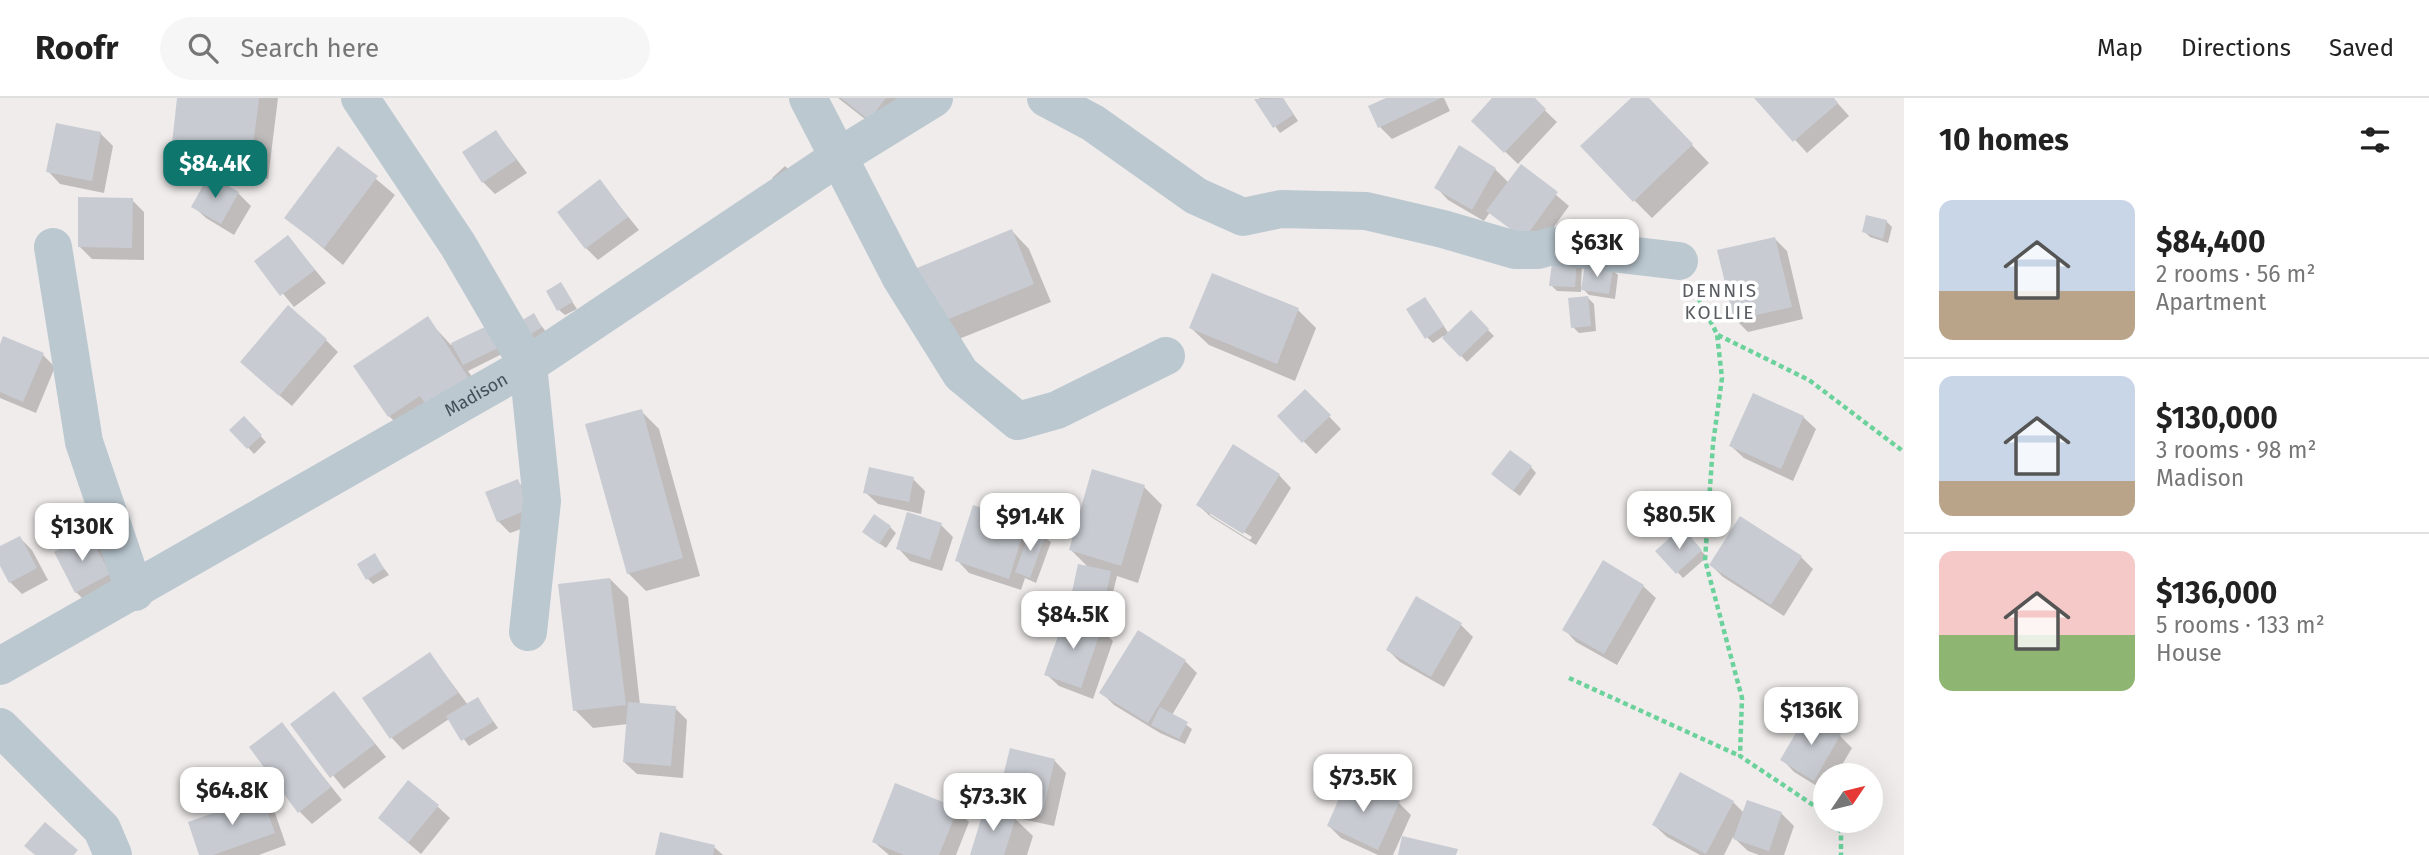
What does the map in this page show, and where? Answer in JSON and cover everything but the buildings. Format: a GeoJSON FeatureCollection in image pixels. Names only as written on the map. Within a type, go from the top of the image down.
{"type":"FeatureCollection","features":[{"type":"Feature","properties":{"kind":"street"},"geometry":{"type":"LineString","coordinates":[[360,98],[458,245],[528,365],[542,501],[528,632]]}},
{"type":"Feature","properties":{"kind":"street"},"geometry":{"type":"LineString","coordinates":[[808,98],[901,278],[961,374],[1018,421],[1057,410],[1166,356]]}},
{"type":"Feature","properties":{"kind":"street","name":"Madison"},"geometry":{"type":"LineString","coordinates":[[0,666],[135,592],[528,365],[840,156],[934,98]]}},
{"type":"Feature","properties":{"kind":"street"},"geometry":{"type":"LineString","coordinates":[[1046,98],[1093,122],[1196,196],[1243,217],[1282,209],[1366,211],[1515,250],[1538,250],[1552,246],[1679,261]]}},
{"type":"Feature","properties":{"kind":"street"},"geometry":{"type":"LineString","coordinates":[[53,247],[84,442],[135,592]]}},
{"type":"Feature","properties":{"kind":"street"},"geometry":{"type":"LineString","coordinates":[[0,727],[102,829],[113,855]]}},
{"type":"Feature","properties":{"kind":"path"},"geometry":{"type":"LineString","coordinates":[[1679,261],[1717,334],[1722,378],[1705,560],[1742,698],[1740,756]]}},
{"type":"Feature","properties":{"kind":"path"},"geometry":{"type":"LineString","coordinates":[[1717,334],[1809,380],[1904,452]]}},
{"type":"Feature","properties":{"kind":"path"},"geometry":{"type":"LineString","coordinates":[[1569,678],[1740,756],[1813,805]]}},
{"type":"Feature","properties":{"kind":"path"},"geometry":{"type":"LineString","coordinates":[[1841,833],[1841,855]]}},
{"type":"Feature","properties":{"kind":"district","name":"DENNIS KOLLIE"},"geometry":{"type":"Point","coordinates":[1720,301]}}]}
